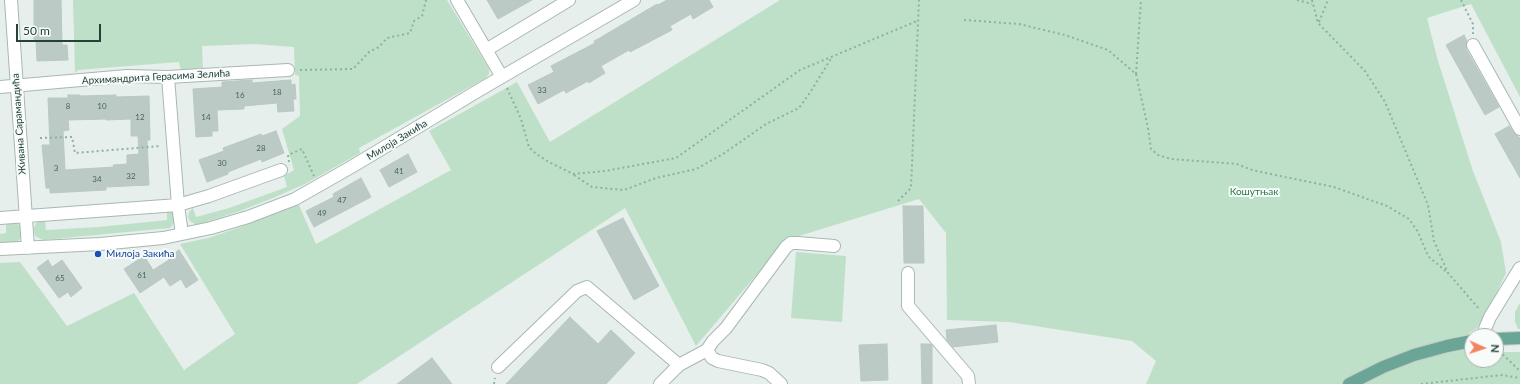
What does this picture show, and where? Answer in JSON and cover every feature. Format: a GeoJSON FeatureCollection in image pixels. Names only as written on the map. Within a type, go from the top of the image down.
{"type":"FeatureCollection","features":[{"type":"Feature","properties":{"kind":"main road"},"geometry":{"type":"LineString","coordinates":[[1504,339],[1520,338]]}},
{"type":"Feature","properties":{"kind":"main road"},"geometry":{"type":"LineString","coordinates":[[1349,384],[1383,367],[1414,355],[1447,346],[1464,343]]}},
{"type":"Feature","properties":{"kind":"street","name":"Живана Сарамандића"},"geometry":{"type":"LineString","coordinates":[[11,0],[28,248]]}},
{"type":"Feature","properties":{"kind":"street"},"geometry":{"type":"LineString","coordinates":[[457,0],[502,77]]}},
{"type":"Feature","properties":{"kind":"street"},"geometry":{"type":"LineString","coordinates":[[486,50],[569,0]]}},
{"type":"Feature","properties":{"kind":"street","name":"Милоја Закића"},"geometry":{"type":"LineString","coordinates":[[0,249],[100,244],[163,238],[211,228],[248,217],[295,199],[632,1]]}},
{"type":"Feature","properties":{"kind":"street"},"geometry":{"type":"LineString","coordinates":[[1473,45],[1520,129]]}},
{"type":"Feature","properties":{"kind":"street","name":"Архимандрита Герасима Зелића"},"geometry":{"type":"LineString","coordinates":[[0,87],[127,76],[168,77],[288,70]]}},
{"type":"Feature","properties":{"kind":"street"},"geometry":{"type":"LineString","coordinates":[[168,77],[178,205],[182,234]]}},
{"type":"Feature","properties":{"kind":"street"},"geometry":{"type":"LineString","coordinates":[[0,218],[178,205],[209,196],[282,168]]}},
{"type":"Feature","properties":{"kind":"street"},"geometry":{"type":"LineString","coordinates":[[660,384],[679,364],[707,350],[713,341],[726,328],[786,247],[791,243],[834,246]]}},
{"type":"Feature","properties":{"kind":"street"},"geometry":{"type":"LineString","coordinates":[[1487,328],[1490,317],[1500,298],[1520,268]]}},
{"type":"Feature","properties":{"kind":"street"},"geometry":{"type":"LineString","coordinates":[[908,273],[908,306],[968,376],[969,384]]}},
{"type":"Feature","properties":{"kind":"street"},"geometry":{"type":"LineString","coordinates":[[498,367],[577,291],[587,287],[679,364]]}},
{"type":"Feature","properties":{"kind":"street"},"geometry":{"type":"LineString","coordinates":[[707,350],[712,358],[718,361],[762,370],[769,373],[781,384]]}},
{"type":"Feature","properties":{"kind":"path"},"geometry":{"type":"LineString","coordinates":[[288,70],[353,69],[369,52],[379,47],[387,38],[410,33],[414,20],[422,16],[426,0]]}},
{"type":"Feature","properties":{"kind":"path"},"geometry":{"type":"LineString","coordinates":[[898,201],[911,188],[919,0]]}},
{"type":"Feature","properties":{"kind":"path"},"geometry":{"type":"LineString","coordinates":[[1141,0],[1136,74],[1151,149],[1158,155],[1172,159],[1237,164],[1252,170],[1334,186],[1387,206],[1409,219],[1418,232],[1428,256],[1448,273],[1485,315],[1486,328]]}},
{"type":"Feature","properties":{"kind":"path"},"geometry":{"type":"LineString","coordinates":[[1297,0],[1312,4]]}},
{"type":"Feature","properties":{"kind":"path"},"geometry":{"type":"LineString","coordinates":[[1312,0],[1318,23],[1364,71],[1385,102],[1428,205],[1434,241],[1448,273]]}},
{"type":"Feature","properties":{"kind":"path"},"geometry":{"type":"LineString","coordinates":[[1318,23],[1328,0]]}},
{"type":"Feature","properties":{"kind":"path"},"geometry":{"type":"LineString","coordinates":[[1461,0],[1473,24],[1473,45]]}},
{"type":"Feature","properties":{"kind":"path"},"geometry":{"type":"LineString","coordinates":[[964,20],[1019,24],[1065,35],[1108,50],[1136,74]]}},
{"type":"Feature","properties":{"kind":"path"},"geometry":{"type":"LineString","coordinates":[[573,174],[605,171],[676,158],[800,70],[917,21]]}},
{"type":"Feature","properties":{"kind":"path"},"geometry":{"type":"LineString","coordinates":[[502,77],[521,119],[530,147],[535,153],[573,174],[592,187],[624,190],[656,178],[696,169],[723,154],[766,124],[799,108],[832,56]]}},
{"type":"Feature","properties":{"kind":"path"},"geometry":{"type":"LineString","coordinates":[[40,138],[72,137],[75,153],[173,145]]}},
{"type":"Feature","properties":{"kind":"path"},"geometry":{"type":"LineString","coordinates":[[282,168],[290,162],[288,155],[302,149],[315,179]]}},
{"type":"Feature","properties":{"kind":"path"},"geometry":{"type":"LineString","coordinates":[[1504,355],[1520,371]]}},
{"type":"Feature","properties":{"kind":"path"},"geometry":{"type":"LineString","coordinates":[[1421,384],[1502,375],[1520,378]]}},
{"type":"Feature","properties":{"kind":"green space"},"geometry":{"type":"Polygon","coordinates":[[[73,0],[447,0],[489,69],[489,74],[486,78],[359,148],[360,153],[305,184],[240,211],[200,224],[195,224],[190,221],[188,217],[189,212],[193,208],[196,217],[229,208],[287,187],[284,176],[294,170],[282,129],[300,116],[299,76],[295,75],[294,47],[254,44],[202,46],[203,71],[181,72],[179,62],[78,70],[75,73],[73,0]]]}},
{"type":"Feature","properties":{"kind":"green space","name":"Кошутњак"},"geometry":{"type":"Polygon","coordinates":[[[780,0],[1520,0],[1520,97],[1471,4],[1427,18],[1438,61],[1473,171],[1501,242],[1506,273],[1489,309],[1477,328],[1464,328],[1464,368],[1504,368],[1504,352],[1520,352],[1520,384],[1146,384],[1156,361],[1132,341],[1009,322],[947,320],[946,233],[919,199],[786,240],[696,346],[625,208],[357,384],[0,384],[0,263],[20,262],[67,326],[134,293],[184,370],[235,334],[180,244],[208,238],[238,228],[298,203],[316,244],[451,170],[429,131],[517,82],[550,142],[780,0]]]}},
{"type":"Feature","properties":{"kind":"green space"},"geometry":{"type":"Polygon","coordinates":[[[167,212],[172,212],[175,214],[175,222],[170,228],[43,240],[35,236],[34,231],[34,227],[37,222],[45,221],[46,230],[99,227],[167,220],[167,212]]]}},
{"type":"Feature","properties":{"kind":"green space"},"geometry":{"type":"Polygon","coordinates":[[[16,223],[22,227],[22,236],[20,239],[17,242],[0,243],[0,234],[6,233],[6,224],[16,223]]]}},
{"type":"Feature","properties":{"kind":"green space"},"geometry":{"type":"Polygon","coordinates":[[[796,252],[846,256],[842,322],[791,318],[796,252]]]}},
{"type":"Feature","properties":{"kind":"green space"},"geometry":{"type":"Polygon","coordinates":[[[1520,303],[1520,329],[1518,329],[1515,322],[1515,312],[1520,303]]]}},
{"type":"Feature","properties":{"kind":"building"},"geometry":{"type":"Polygon","coordinates":[[[34,0],[61,0],[62,45],[67,45],[68,60],[37,61],[36,39],[34,40],[34,0]]]}},
{"type":"Feature","properties":{"kind":"building"},"geometry":{"type":"Polygon","coordinates":[[[487,0],[532,0],[498,19],[487,0]]]}},
{"type":"Feature","properties":{"kind":"building"},"geometry":{"type":"Polygon","coordinates":[[[667,0],[709,0],[713,7],[693,19],[691,14],[670,26],[672,30],[630,52],[629,50],[601,66],[605,73],[589,83],[588,81],[566,93],[564,90],[538,104],[528,85],[554,72],[551,66],[595,43],[594,41],[657,4],[658,5],[667,0]]]}},
{"type":"Feature","properties":{"kind":"building"},"geometry":{"type":"Polygon","coordinates":[[[1464,35],[1467,41],[1466,49],[1499,107],[1485,115],[1446,45],[1464,35]]]}},
{"type":"Feature","properties":{"kind":"building"},"geometry":{"type":"Polygon","coordinates":[[[252,80],[252,83],[291,80],[291,85],[295,84],[296,99],[293,99],[294,111],[278,112],[277,103],[244,106],[244,109],[217,110],[218,131],[212,131],[212,136],[196,137],[193,89],[222,87],[222,82],[252,80]]]}},
{"type":"Feature","properties":{"kind":"building"},"geometry":{"type":"Polygon","coordinates":[[[68,95],[116,95],[116,97],[149,96],[150,140],[147,140],[149,185],[106,187],[106,190],[50,193],[50,188],[46,188],[42,145],[50,145],[48,98],[68,98],[68,95]],[[131,119],[68,120],[69,130],[63,131],[65,170],[114,167],[113,165],[127,164],[127,155],[139,154],[138,136],[131,136],[131,119]]]}},
{"type":"Feature","properties":{"kind":"building"},"geometry":{"type":"Polygon","coordinates":[[[1509,126],[1520,138],[1520,178],[1495,134],[1509,126]]]}},
{"type":"Feature","properties":{"kind":"building"},"geometry":{"type":"Polygon","coordinates":[[[276,131],[284,153],[262,162],[261,159],[207,182],[199,160],[224,151],[223,148],[261,134],[262,136],[276,131]]]}},
{"type":"Feature","properties":{"kind":"building"},"geometry":{"type":"Polygon","coordinates":[[[408,154],[417,172],[389,187],[380,170],[408,154]]]}},
{"type":"Feature","properties":{"kind":"building"},"geometry":{"type":"Polygon","coordinates":[[[361,178],[371,197],[314,227],[306,211],[334,197],[333,194],[361,178]]]}},
{"type":"Feature","properties":{"kind":"building"},"geometry":{"type":"Polygon","coordinates":[[[903,206],[923,206],[924,263],[904,263],[903,206]]]}},
{"type":"Feature","properties":{"kind":"building"},"geometry":{"type":"Polygon","coordinates":[[[623,218],[659,286],[634,300],[597,231],[623,218]]]}},
{"type":"Feature","properties":{"kind":"building"},"geometry":{"type":"Polygon","coordinates":[[[179,250],[198,280],[186,288],[181,279],[170,286],[164,277],[140,293],[124,269],[144,256],[153,270],[169,260],[167,258],[179,250]]]}},
{"type":"Feature","properties":{"kind":"building"},"geometry":{"type":"Polygon","coordinates":[[[48,260],[52,267],[62,260],[82,288],[71,297],[68,292],[59,298],[37,268],[48,260]]]}},
{"type":"Feature","properties":{"kind":"building"},"geometry":{"type":"Polygon","coordinates":[[[570,317],[598,344],[611,330],[635,353],[606,384],[506,384],[570,317]]]}},
{"type":"Feature","properties":{"kind":"building"},"geometry":{"type":"Polygon","coordinates":[[[996,325],[998,342],[953,347],[947,340],[946,330],[996,325]]]}},
{"type":"Feature","properties":{"kind":"building"},"geometry":{"type":"Polygon","coordinates":[[[887,344],[888,380],[861,381],[859,345],[887,344]]]}},
{"type":"Feature","properties":{"kind":"building"},"geometry":{"type":"Polygon","coordinates":[[[921,344],[932,345],[932,384],[922,384],[921,344]]]}},
{"type":"Feature","properties":{"kind":"building"},"geometry":{"type":"Polygon","coordinates":[[[432,358],[452,384],[397,384],[432,358]]]}},
{"type":"Feature","properties":{"kind":"place","name":"Милоја Закића"},"geometry":{"type":"Point","coordinates":[98,254]}}]}
